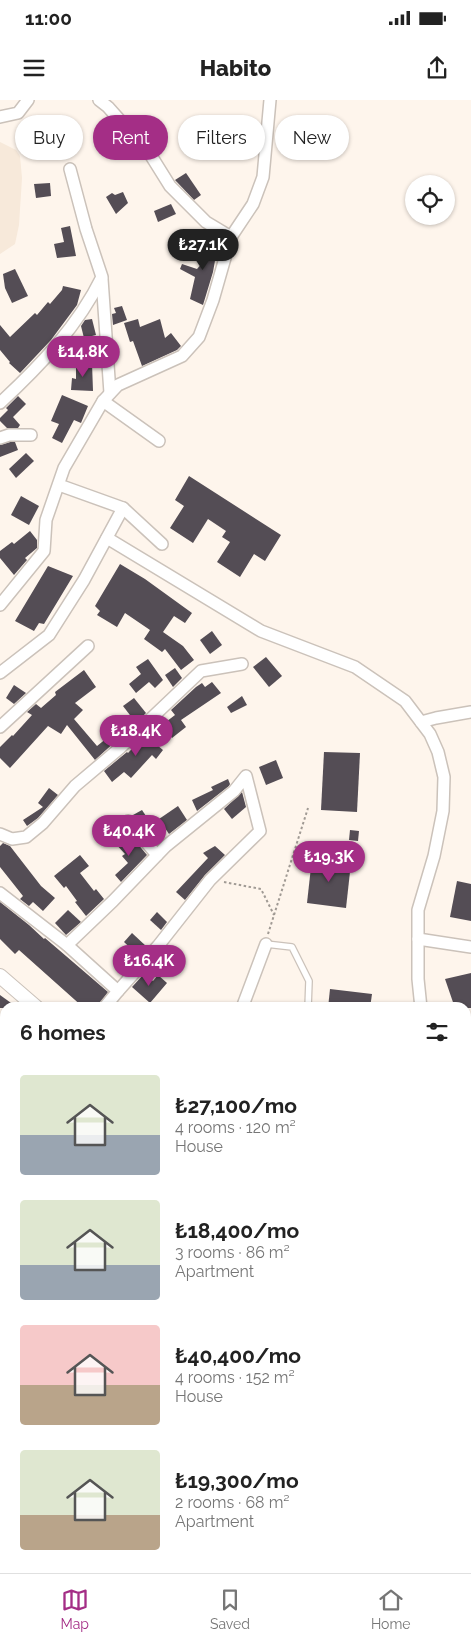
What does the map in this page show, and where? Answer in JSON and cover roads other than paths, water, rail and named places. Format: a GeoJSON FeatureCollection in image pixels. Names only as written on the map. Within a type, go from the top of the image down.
{"type":"FeatureCollection","features":[{"type":"Feature","properties":{"kind":"street"},"geometry":{"type":"LineString","coordinates":[[0,117],[18,113],[28,100]]}},
{"type":"Feature","properties":{"kind":"street"},"geometry":{"type":"LineString","coordinates":[[98,100],[108,107],[150,154],[170,186],[206,222],[231,236]]}},
{"type":"Feature","properties":{"kind":"street"},"geometry":{"type":"LineString","coordinates":[[0,605],[44,551],[46,520],[64,468],[106,397],[118,385],[182,356],[199,337],[213,300],[231,236],[253,204],[263,177],[270,100]]}},
{"type":"Feature","properties":{"kind":"street"},"geometry":{"type":"LineString","coordinates":[[70,169],[86,229],[102,277],[106,397],[159,441]]}},
{"type":"Feature","properties":{"kind":"street"},"geometry":{"type":"LineString","coordinates":[[0,403],[28,377],[65,336],[94,294],[102,277]]}},
{"type":"Feature","properties":{"kind":"street"},"geometry":{"type":"LineString","coordinates":[[0,438],[9,435],[31,435]]}},
{"type":"Feature","properties":{"kind":"street"},"geometry":{"type":"LineString","coordinates":[[59,485],[123,508],[162,544]]}},
{"type":"Feature","properties":{"kind":"street"},"geometry":{"type":"LineString","coordinates":[[0,673],[49,635],[84,580],[123,508]]}},
{"type":"Feature","properties":{"kind":"street"},"geometry":{"type":"LineString","coordinates":[[107,538],[261,630],[355,668],[405,701],[430,734],[438,752],[444,777],[443,811],[436,847],[418,910],[418,979],[420,1002]]}},
{"type":"Feature","properties":{"kind":"street"},"geometry":{"type":"LineString","coordinates":[[0,727],[88,646]]}},
{"type":"Feature","properties":{"kind":"street"},"geometry":{"type":"LineString","coordinates":[[0,834],[12,839],[26,837],[43,823],[76,786],[120,748],[201,671],[242,664]]}},
{"type":"Feature","properties":{"kind":"street"},"geometry":{"type":"LineString","coordinates":[[421,722],[471,712]]}},
{"type":"Feature","properties":{"kind":"street"},"geometry":{"type":"LineString","coordinates":[[67,945],[157,855],[234,791],[246,776],[260,831],[210,880],[158,946],[109,1002]]}},
{"type":"Feature","properties":{"kind":"street"},"geometry":{"type":"LineString","coordinates":[[128,822],[157,855]]}},
{"type":"Feature","properties":{"kind":"street"},"geometry":{"type":"LineString","coordinates":[[0,892],[67,945],[118,991]]}},
{"type":"Feature","properties":{"kind":"street"},"geometry":{"type":"LineString","coordinates":[[418,939],[471,947]]}},
{"type":"Feature","properties":{"kind":"street"},"geometry":{"type":"LineString","coordinates":[[244,1002],[266,944]]}},
{"type":"Feature","properties":{"kind":"street"},"geometry":{"type":"LineString","coordinates":[[0,976],[30,1002]]}},
{"type":"Feature","properties":{"kind":"lane"},"geometry":{"type":"LineString","coordinates":[[266,944],[292,947],[309,981],[308,1002]]}}]}
